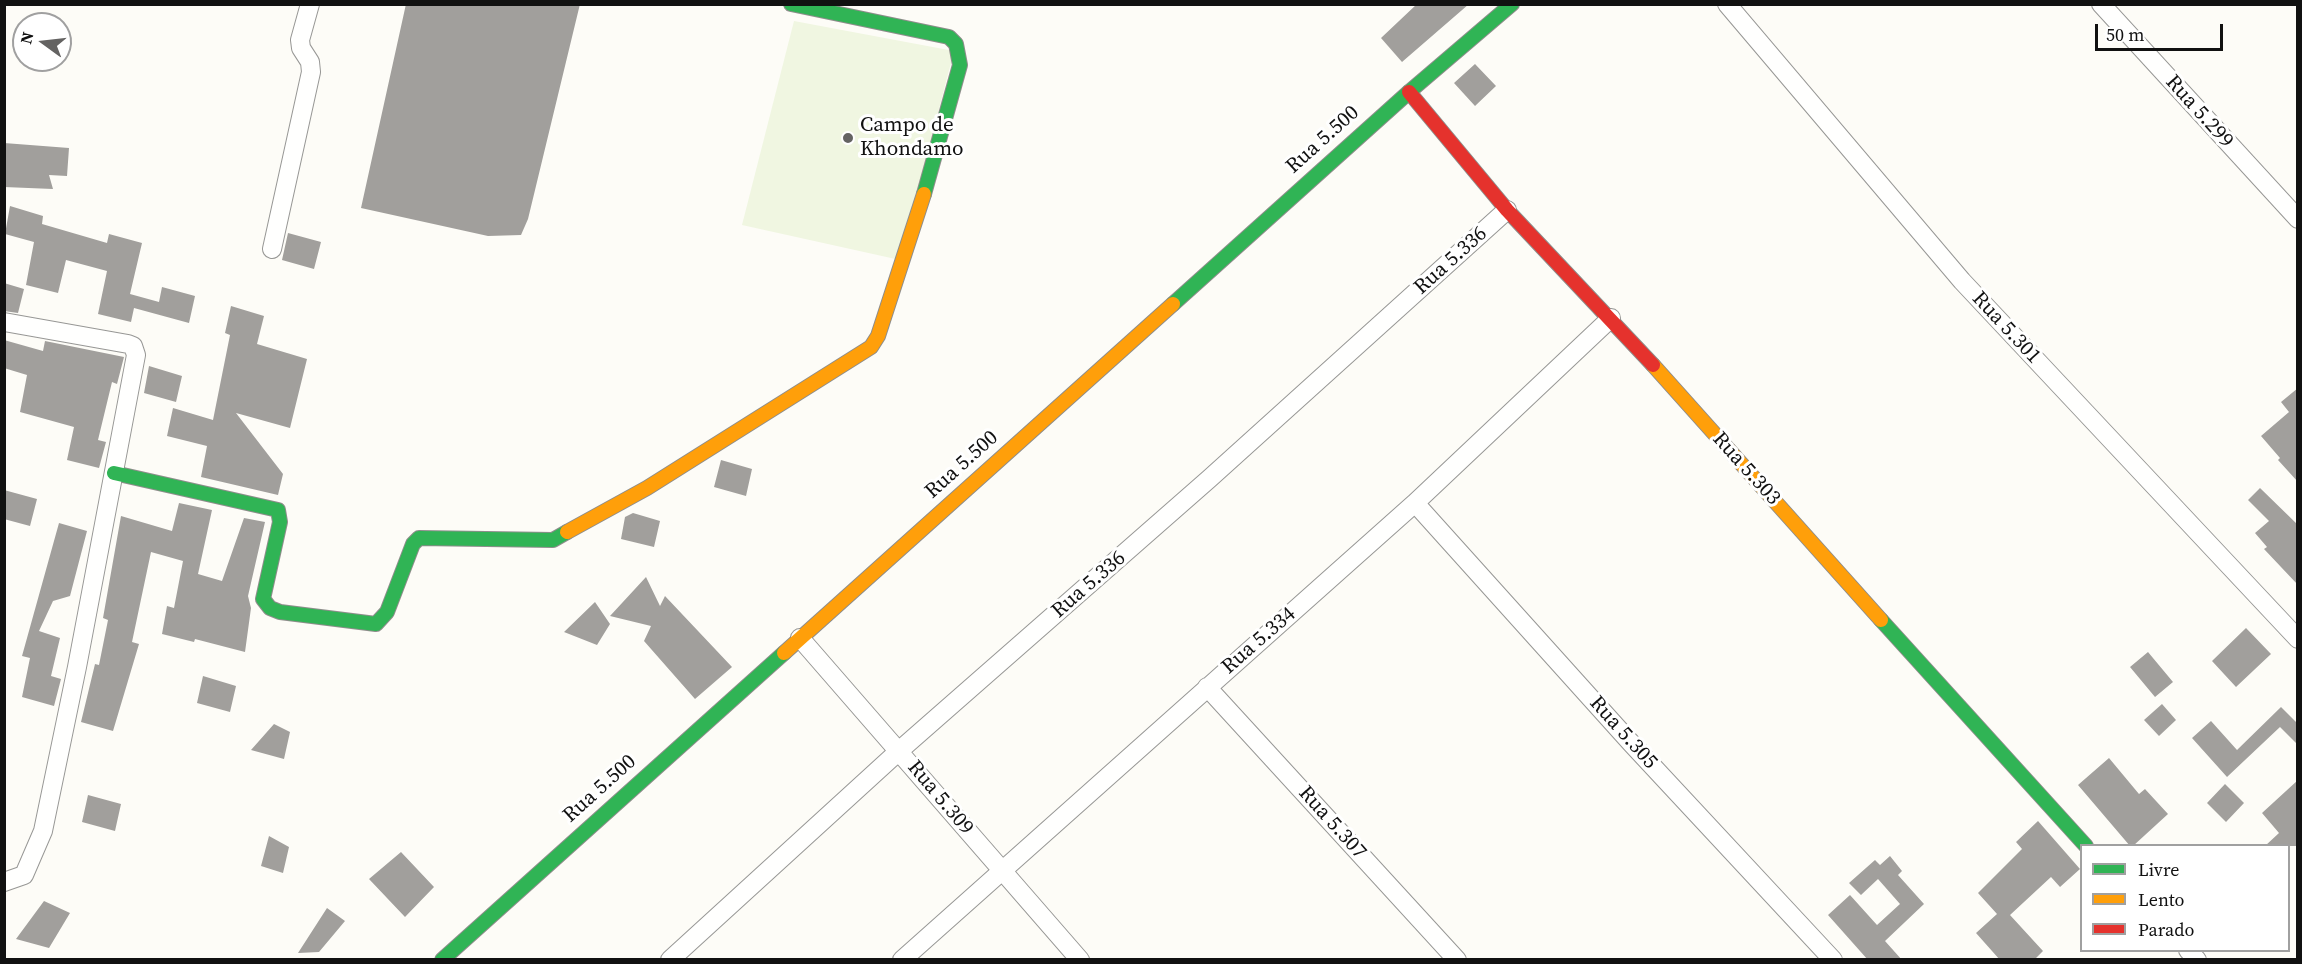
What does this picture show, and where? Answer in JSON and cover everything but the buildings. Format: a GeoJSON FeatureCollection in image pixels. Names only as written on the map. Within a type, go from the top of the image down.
{"type":"FeatureCollection","features":[{"type":"Feature","properties":{"kind":"street"},"geometry":{"type":"LineString","coordinates":[[272,249],[310,72],[310,62],[301,48],[300,40],[310,4]]}},
{"type":"Feature","properties":{"kind":"street"},"geometry":{"type":"LineString","coordinates":[[114,473],[278,510],[280,522],[263,599],[270,608],[280,612],[376,624],[387,612],[413,544],[419,538],[553,540],[646,488],[859,357],[872,347],[878,336],[911,239],[960,65],[959,52],[956,44],[949,38],[791,4]]}},
{"type":"Feature","properties":{"kind":"street","name":"Rua 5.500"},"geometry":{"type":"LineString","coordinates":[[442,960],[1409,92],[1512,4]]}},
{"type":"Feature","properties":{"kind":"street","name":"Rua 5.301"},"geometry":{"type":"LineString","coordinates":[[1727,4],[1962,281],[2298,639]]}},
{"type":"Feature","properties":{"kind":"street","name":"Rua 5.299"},"geometry":{"type":"LineString","coordinates":[[2101,4],[2298,219]]}},
{"type":"Feature","properties":{"kind":"street","name":"Rua 5.303"},"geometry":{"type":"LineString","coordinates":[[1409,92],[1507,210],[1611,318],[2084,844]]}},
{"type":"Feature","properties":{"kind":"street","name":"Rua 5.336"},"geometry":{"type":"LineString","coordinates":[[670,960],[900,750],[1209,479],[1507,210]]}},
{"type":"Feature","properties":{"kind":"street","name":"Rua 5.334"},"geometry":{"type":"LineString","coordinates":[[902,960],[1000,870],[1415,503],[1611,318]]}},
{"type":"Feature","properties":{"kind":"street"},"geometry":{"type":"LineString","coordinates":[[4,322],[133,346],[136,354],[77,667],[43,831],[24,875],[4,882]]}},
{"type":"Feature","properties":{"kind":"street","name":"Rua 5.305"},"geometry":{"type":"LineString","coordinates":[[1415,503],[1623,734],[1833,960]]}},
{"type":"Feature","properties":{"kind":"street","name":"Rua 5.309"},"geometry":{"type":"LineString","coordinates":[[800,638],[900,750],[1000,870],[1080,960]]}},
{"type":"Feature","properties":{"kind":"street","name":"Rua 5.307"},"geometry":{"type":"LineString","coordinates":[[1208,687],[1457,960]]}},
{"type":"Feature","properties":{"kind":"green space","name":"Campo de Khondamo"},"geometry":{"type":"Polygon","coordinates":[[[794,21],[954,51],[900,260],[742,225],[794,21]]]}},
{"type":"Feature","properties":{"kind":"traffic: fast"},"geometry":{"type":"LineString","coordinates":[[791,4],[949,37],[956,44],[960,65],[924,194]]}},
{"type":"Feature","properties":{"kind":"traffic: fast"},"geometry":{"type":"LineString","coordinates":[[1173,304],[1409,92],[1512,4]]}},
{"type":"Feature","properties":{"kind":"traffic: fast"},"geometry":{"type":"LineString","coordinates":[[114,473],[278,510],[280,522],[263,599],[270,608],[280,612],[376,624],[387,612],[413,544],[419,538],[553,540],[567,532]]}},
{"type":"Feature","properties":{"kind":"traffic: fast"},"geometry":{"type":"LineString","coordinates":[[1881,620],[2084,844]]}},
{"type":"Feature","properties":{"kind":"traffic: fast"},"geometry":{"type":"LineString","coordinates":[[442,960],[784,653]]}},
{"type":"Feature","properties":{"kind":"traffic: slow"},"geometry":{"type":"LineString","coordinates":[[567,532],[647,488],[871,347],[878,336],[924,194]]}},
{"type":"Feature","properties":{"kind":"traffic: slow"},"geometry":{"type":"LineString","coordinates":[[784,653],[1173,304]]}},
{"type":"Feature","properties":{"kind":"traffic: slow"},"geometry":{"type":"LineString","coordinates":[[1653,365],[1881,620]]}},
{"type":"Feature","properties":{"kind":"traffic: jam"},"geometry":{"type":"LineString","coordinates":[[1409,92],[1507,210],[1653,365]]}},
{"type":"Feature","properties":{"kind":"place","name":"Campo de Khondamo"},"geometry":{"type":"Point","coordinates":[848,138]}}]}
